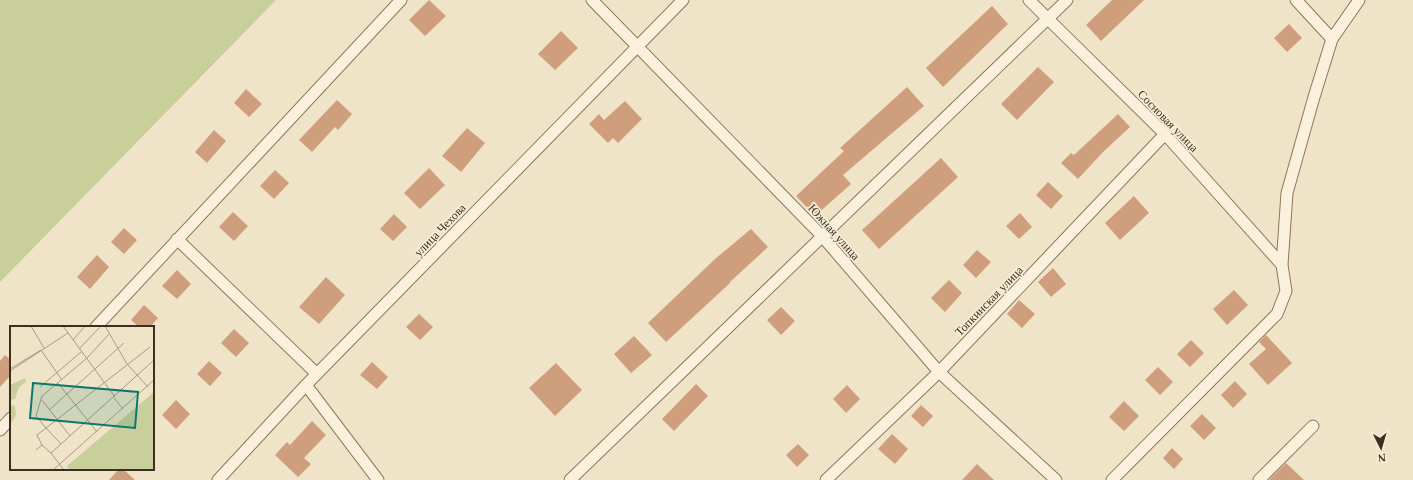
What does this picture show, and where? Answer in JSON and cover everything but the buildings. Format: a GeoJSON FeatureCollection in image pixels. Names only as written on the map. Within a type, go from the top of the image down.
{"type":"FeatureCollection","features":[{"type":"Feature","properties":{"kind":"street"},"geometry":{"type":"LineString","coordinates":[[97,326],[401,0]]}},
{"type":"Feature","properties":{"kind":"street","name":"Южная улица"},"geometry":{"type":"LineString","coordinates":[[592,0],[822,236],[939,372],[1056,480]]}},
{"type":"Feature","properties":{"kind":"street","name":"улица Чехова"},"geometry":{"type":"LineString","coordinates":[[218,480],[306,385],[638,48],[683,0]]}},
{"type":"Feature","properties":{"kind":"street","name":"Сосновая улица"},"geometry":{"type":"LineString","coordinates":[[1029,0],[1165,134],[1282,265]]}},
{"type":"Feature","properties":{"kind":"street"},"geometry":{"type":"LineString","coordinates":[[570,480],[1067,0]]}},
{"type":"Feature","properties":{"kind":"street"},"geometry":{"type":"LineString","coordinates":[[1296,0],[1332,39]]}},
{"type":"Feature","properties":{"kind":"street"},"geometry":{"type":"LineString","coordinates":[[1112,480],[1277,314],[1286,291],[1282,265],[1287,193],[1332,39],[1359,0]]}},
{"type":"Feature","properties":{"kind":"street","name":"Топкинская улица"},"geometry":{"type":"LineString","coordinates":[[826,480],[939,372],[1165,134]]}},
{"type":"Feature","properties":{"kind":"street"},"geometry":{"type":"LineString","coordinates":[[178,240],[317,374]]}},
{"type":"Feature","properties":{"kind":"street"},"geometry":{"type":"LineString","coordinates":[[306,385],[378,480]]}},
{"type":"Feature","properties":{"kind":"street"},"geometry":{"type":"LineString","coordinates":[[0,430],[10,419]]}},
{"type":"Feature","properties":{"kind":"street"},"geometry":{"type":"LineString","coordinates":[[1259,480],[1313,426]]}},
{"type":"Feature","properties":{"kind":"green space"},"geometry":{"type":"Polygon","coordinates":[[[0,0],[276,0],[0,282],[0,0]]]}}]}
